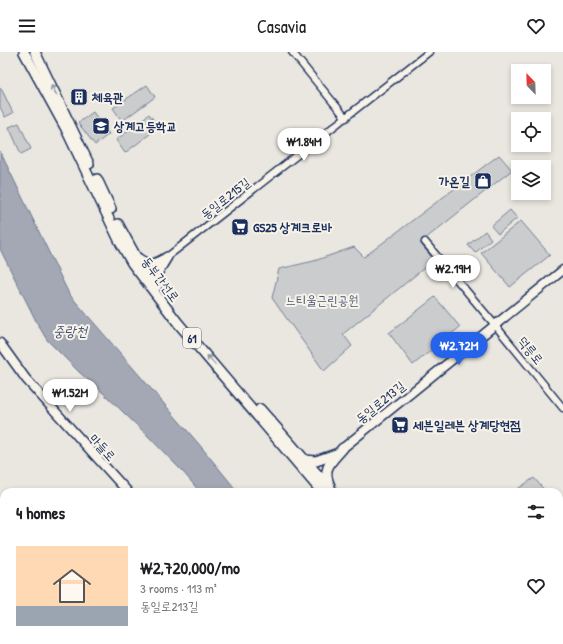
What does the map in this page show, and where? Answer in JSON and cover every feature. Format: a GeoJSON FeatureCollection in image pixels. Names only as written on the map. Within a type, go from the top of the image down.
{"type":"FeatureCollection","features":[{"type":"Feature","properties":{"kind":"highway","name":"동부간선로"},"geometry":{"type":"LineString","coordinates":[[24,52],[64,127],[120,242],[136,269],[319,488]]}},
{"type":"Feature","properties":{"kind":"highway"},"geometry":{"type":"LineString","coordinates":[[35,52],[117,222],[135,255],[156,286],[172,314]]}},
{"type":"Feature","properties":{"kind":"highway"},"geometry":{"type":"LineString","coordinates":[[135,255],[146,264],[157,263],[167,257]]}},
{"type":"Feature","properties":{"kind":"highway"},"geometry":{"type":"LineString","coordinates":[[156,286],[156,275],[167,257]]}},
{"type":"Feature","properties":{"kind":"highway"},"geometry":{"type":"LineString","coordinates":[[226,378],[252,400],[329,488]]}},
{"type":"Feature","properties":{"kind":"highway"},"geometry":{"type":"LineString","coordinates":[[304,460],[316,461],[328,458],[343,448]]}},
{"type":"Feature","properties":{"kind":"highway"},"geometry":{"type":"LineString","coordinates":[[331,488],[326,471],[328,465],[343,448]]}},
{"type":"Feature","properties":{"kind":"main road","name":"동일로213길"},"geometry":{"type":"LineString","coordinates":[[343,448],[563,270]]}},
{"type":"Feature","properties":{"kind":"main road","name":"마들로"},"geometry":{"type":"LineString","coordinates":[[0,343],[26,379],[124,488]]}},
{"type":"Feature","properties":{"kind":"street"},"geometry":{"type":"LineString","coordinates":[[292,52],[346,118]]}},
{"type":"Feature","properties":{"kind":"street","name":"동일로215길"},"geometry":{"type":"LineString","coordinates":[[167,257],[429,52]]}},
{"type":"Feature","properties":{"kind":"street","name":"덕릉로"},"geometry":{"type":"LineString","coordinates":[[425,242],[563,408]]}},
{"type":"Feature","properties":{"kind":"green space"},"geometry":{"type":"Polygon","coordinates":[[[147,85],[155,97],[122,121],[113,108],[147,85]]]}},
{"type":"Feature","properties":{"kind":"green space"},"geometry":{"type":"Polygon","coordinates":[[[0,88],[13,113],[5,117],[0,107],[0,88]]]}},
{"type":"Feature","properties":{"kind":"green space"},"geometry":{"type":"Polygon","coordinates":[[[93,112],[109,134],[95,145],[78,123],[93,112]]]}},
{"type":"Feature","properties":{"kind":"green space"},"geometry":{"type":"Polygon","coordinates":[[[149,114],[159,127],[125,153],[116,140],[149,114]]]}},
{"type":"Feature","properties":{"kind":"green space"},"geometry":{"type":"Polygon","coordinates":[[[19,123],[31,149],[21,154],[9,127],[19,123]]]}},
{"type":"Feature","properties":{"kind":"green space","name":"느티울근린공원"},"geometry":{"type":"Polygon","coordinates":[[[499,155],[511,169],[511,171],[420,243],[434,260],[343,334],[352,346],[324,371],[272,298],[279,269],[314,261],[354,247],[364,257],[499,155]]]}},
{"type":"Feature","properties":{"kind":"green space"},"geometry":{"type":"Polygon","coordinates":[[[510,210],[517,218],[498,234],[491,226],[510,210]]]}},
{"type":"Feature","properties":{"kind":"green space"},"geometry":{"type":"Polygon","coordinates":[[[521,221],[550,255],[510,287],[481,253],[521,221]]]}},
{"type":"Feature","properties":{"kind":"green space"},"geometry":{"type":"Polygon","coordinates":[[[485,231],[491,239],[475,253],[468,245],[485,231]]]}},
{"type":"Feature","properties":{"kind":"green space"},"geometry":{"type":"Polygon","coordinates":[[[435,297],[460,327],[413,365],[389,333],[435,297]]]}},
{"type":"Feature","properties":{"kind":"green space"},"geometry":{"type":"Polygon","coordinates":[[[534,478],[543,488],[519,488],[534,478]]]}},
{"type":"Feature","properties":{"kind":"water","name":"중랑천"},"geometry":{"type":"Polygon","coordinates":[[[0,151],[69,294],[198,443],[235,488],[197,488],[145,433],[80,373],[47,340],[0,249],[0,151]]]}},
{"type":"Feature","properties":{"kind":"place","name":"체육관"},"geometry":{"type":"Point","coordinates":[79,97]}},
{"type":"Feature","properties":{"kind":"place","name":"상계고등학교"},"geometry":{"type":"Point","coordinates":[101,126]}},
{"type":"Feature","properties":{"kind":"place","name":"가온길"},"geometry":{"type":"Point","coordinates":[483,181]}},
{"type":"Feature","properties":{"kind":"place","name":"GS25 상계크로바"},"geometry":{"type":"Point","coordinates":[240,227]}},
{"type":"Feature","properties":{"kind":"place","name":"세븐일레븐 상계당현점"},"geometry":{"type":"Point","coordinates":[400,425]}}]}
